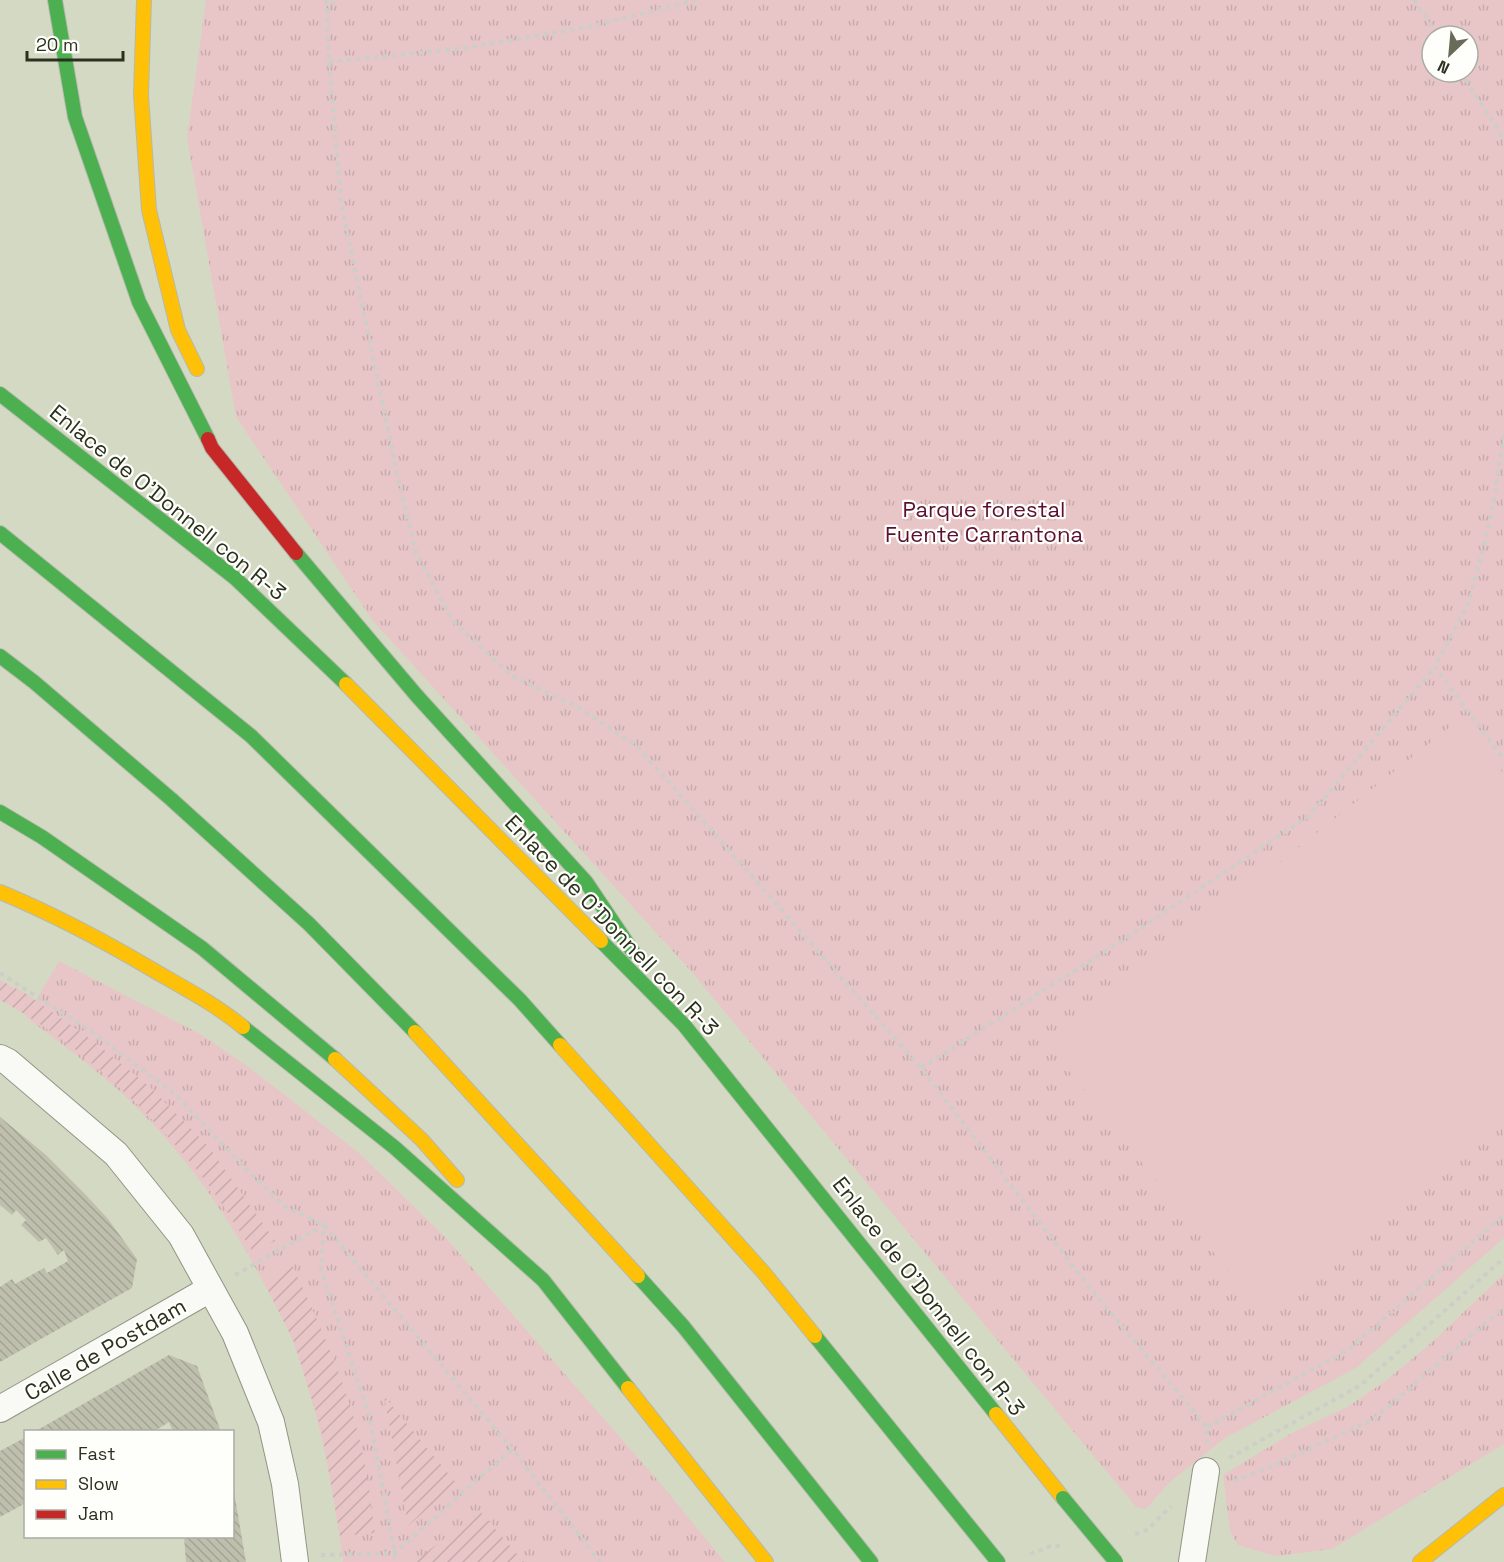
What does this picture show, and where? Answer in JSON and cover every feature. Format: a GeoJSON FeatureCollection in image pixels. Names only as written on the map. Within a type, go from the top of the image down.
{"type":"FeatureCollection","features":[{"type":"Feature","properties":{"kind":"main road"},"geometry":{"type":"LineString","coordinates":[[55,0],[75,117],[139,302],[212,448],[296,553],[417,696],[586,882],[684,1025]]}},
{"type":"Feature","properties":{"kind":"main road"},"geometry":{"type":"LineString","coordinates":[[144,0],[141,94],[149,210],[178,330],[203,382]]}},
{"type":"Feature","properties":{"kind":"main road","name":"Enlace de O'Donnell con R-3"},"geometry":{"type":"LineString","coordinates":[[0,394],[235,578],[385,722],[684,1025],[1116,1562]]}},
{"type":"Feature","properties":{"kind":"main road"},"geometry":{"type":"LineString","coordinates":[[250,474],[296,553]]}},
{"type":"Feature","properties":{"kind":"main road"},"geometry":{"type":"LineString","coordinates":[[0,533],[251,736],[520,1000],[764,1272],[998,1562]]}},
{"type":"Feature","properties":{"kind":"main road"},"geometry":{"type":"LineString","coordinates":[[0,656],[34,682],[171,799],[309,924],[432,1050],[683,1326],[871,1562]]}},
{"type":"Feature","properties":{"kind":"main road"},"geometry":{"type":"LineString","coordinates":[[0,812],[42,837],[202,948],[333,1057],[422,1140],[543,1280],[766,1562]]}},
{"type":"Feature","properties":{"kind":"main road"},"geometry":{"type":"LineString","coordinates":[[0,892],[34,906],[126,954],[220,1008],[394,1147],[543,1280]]}},
{"type":"Feature","properties":{"kind":"main road"},"geometry":{"type":"LineString","coordinates":[[1420,1562],[1504,1496]]}},
{"type":"Feature","properties":{"kind":"street"},"geometry":{"type":"LineString","coordinates":[[0,1058],[8,1062],[116,1154],[181,1235],[235,1333],[271,1422],[285,1485],[295,1559]]}},
{"type":"Feature","properties":{"kind":"street","name":"Calle de Postdam"},"geometry":{"type":"LineString","coordinates":[[0,1409],[210,1289]]}},
{"type":"Feature","properties":{"kind":"street"},"geometry":{"type":"LineString","coordinates":[[1192,1562],[1204,1482]]}},
{"type":"Feature","properties":{"kind":"path"},"geometry":{"type":"LineString","coordinates":[[327,0],[329,62],[341,202],[396,470],[416,554],[453,621],[512,676],[579,708],[638,746],[921,1068],[1089,1287],[1208,1427],[1204,1482]]}},
{"type":"Feature","properties":{"kind":"path"},"geometry":{"type":"LineString","coordinates":[[327,14],[334,0]]}},
{"type":"Feature","properties":{"kind":"path"},"geometry":{"type":"LineString","coordinates":[[329,62],[456,49],[555,33],[696,0]]}},
{"type":"Feature","properties":{"kind":"path"},"geometry":{"type":"LineString","coordinates":[[1414,0],[1430,24]]}},
{"type":"Feature","properties":{"kind":"path"},"geometry":{"type":"LineString","coordinates":[[1469,84],[1504,139]]}},
{"type":"Feature","properties":{"kind":"path"},"geometry":{"type":"LineString","coordinates":[[921,1068],[1119,942],[1309,816],[1435,667],[1469,602],[1491,518],[1504,435]]}},
{"type":"Feature","properties":{"kind":"path"},"geometry":{"type":"LineString","coordinates":[[1435,667],[1504,760]]}},
{"type":"Feature","properties":{"kind":"path"},"geometry":{"type":"LineString","coordinates":[[0,973],[93,1032],[175,1094],[284,1206],[324,1225],[512,1449],[600,1562]]}},
{"type":"Feature","properties":{"kind":"path"},"geometry":{"type":"LineString","coordinates":[[1208,1427],[1348,1350],[1504,1215]]}},
{"type":"Feature","properties":{"kind":"path"},"geometry":{"type":"LineString","coordinates":[[210,1289],[324,1225]]}},
{"type":"Feature","properties":{"kind":"path"},"geometry":{"type":"LineString","coordinates":[[324,1225],[321,1269],[369,1415],[395,1553],[394,1562]]}},
{"type":"Feature","properties":{"kind":"path"},"geometry":{"type":"LineString","coordinates":[[1204,1482],[1361,1385],[1504,1258]]}},
{"type":"Feature","properties":{"kind":"path"},"geometry":{"type":"LineString","coordinates":[[1204,1482],[1268,1468],[1374,1419],[1504,1307]]}},
{"type":"Feature","properties":{"kind":"path"},"geometry":{"type":"LineString","coordinates":[[295,1559],[395,1553],[512,1449]]}},
{"type":"Feature","properties":{"kind":"path"},"geometry":{"type":"LineString","coordinates":[[1126,1536],[1147,1530],[1172,1505]]}},
{"type":"Feature","properties":{"kind":"path"},"geometry":{"type":"LineString","coordinates":[[1021,1558],[1051,1546],[1062,1546]]}},
{"type":"Feature","properties":{"kind":"green space","name":"Parque forestal Fuente Carrantona"},"geometry":{"type":"Polygon","coordinates":[[[206,0],[1504,0],[1504,1238],[1356,1368],[1225,1438],[1169,1483],[1146,1509],[1136,1507],[690,970],[373,621],[236,417],[187,138],[206,0]]]}},
{"type":"Feature","properties":{"kind":"green space"},"geometry":{"type":"Polygon","coordinates":[[[1460,719],[1504,774],[1504,1121],[1262,1313],[1049,1046],[1460,719]]]}},
{"type":"Feature","properties":{"kind":"green space"},"geometry":{"type":"Polygon","coordinates":[[[59,961],[202,1035],[250,1068],[359,1153],[446,1238],[660,1483],[725,1562],[343,1562],[325,1452],[311,1398],[292,1338],[258,1271],[208,1192],[148,1119],[102,1076],[26,1017],[59,961]]]}},
{"type":"Feature","properties":{"kind":"green space"},"geometry":{"type":"Polygon","coordinates":[[[0,980],[25,993],[92,1040],[151,1088],[209,1147],[275,1241],[253,1252],[204,1179],[175,1144],[130,1097],[81,1054],[28,1016],[0,1000],[0,980]]]}},
{"type":"Feature","properties":{"kind":"green space"},"geometry":{"type":"Polygon","coordinates":[[[292,1265],[323,1333],[349,1403],[364,1460],[375,1533],[340,1536],[321,1429],[294,1342],[264,1282],[292,1265]]]}},
{"type":"Feature","properties":{"kind":"green space"},"geometry":{"type":"Polygon","coordinates":[[[1504,1274],[1504,1444],[1332,1549],[1275,1556],[1238,1545],[1230,1531],[1223,1475],[1292,1433],[1349,1406],[1387,1380],[1431,1343],[1504,1274]]]}},
{"type":"Feature","properties":{"kind":"green space"},"geometry":{"type":"Polygon","coordinates":[[[384,1396],[456,1483],[408,1526],[384,1396]]]}},
{"type":"Feature","properties":{"kind":"green space"},"geometry":{"type":"Polygon","coordinates":[[[480,1511],[524,1562],[414,1562],[480,1511]]]}},
{"type":"Feature","properties":{"kind":"building"},"geometry":{"type":"Polygon","coordinates":[[[0,1117],[46,1155],[84,1193],[108,1219],[137,1259],[132,1288],[0,1362],[0,1287],[12,1279],[15,1284],[44,1268],[47,1273],[68,1261],[64,1250],[58,1255],[46,1238],[39,1242],[21,1225],[26,1220],[16,1210],[12,1215],[0,1205],[0,1117]]]}},
{"type":"Feature","properties":{"kind":"building"},"geometry":{"type":"Polygon","coordinates":[[[169,1355],[197,1366],[220,1430],[172,1430],[169,1422],[156,1430],[38,1430],[169,1355]]]}},
{"type":"Feature","properties":{"kind":"building"},"geometry":{"type":"Polygon","coordinates":[[[24,1438],[24,1504],[0,1517],[0,1451],[24,1438]]]}},
{"type":"Feature","properties":{"kind":"building"},"geometry":{"type":"Polygon","coordinates":[[[234,1492],[246,1562],[186,1562],[184,1538],[234,1538],[234,1492]]]}},
{"type":"Feature","properties":{"kind":"traffic: fast"},"geometry":{"type":"LineString","coordinates":[[55,0],[75,117],[139,302],[208,439]]}},
{"type":"Feature","properties":{"kind":"traffic: fast"},"geometry":{"type":"LineString","coordinates":[[0,394],[235,578],[346,684]]}},
{"type":"Feature","properties":{"kind":"traffic: fast"},"geometry":{"type":"LineString","coordinates":[[0,533],[251,736],[520,1000],[560,1045]]}},
{"type":"Feature","properties":{"kind":"traffic: fast"},"geometry":{"type":"LineString","coordinates":[[296,553],[417,696],[586,882],[633,952]]}},
{"type":"Feature","properties":{"kind":"traffic: fast"},"geometry":{"type":"LineString","coordinates":[[0,656],[34,682],[171,799],[309,924],[415,1032]]}},
{"type":"Feature","properties":{"kind":"traffic: fast"},"geometry":{"type":"LineString","coordinates":[[0,812],[42,837],[202,948],[335,1059]]}},
{"type":"Feature","properties":{"kind":"traffic: fast"},"geometry":{"type":"LineString","coordinates":[[601,941],[684,1025],[996,1414]]}},
{"type":"Feature","properties":{"kind":"traffic: fast"},"geometry":{"type":"LineString","coordinates":[[243,1027],[394,1147],[543,1280],[628,1388]]}},
{"type":"Feature","properties":{"kind":"traffic: fast"},"geometry":{"type":"LineString","coordinates":[[638,1276],[683,1326],[871,1562]]}},
{"type":"Feature","properties":{"kind":"traffic: fast"},"geometry":{"type":"LineString","coordinates":[[815,1336],[998,1562]]}},
{"type":"Feature","properties":{"kind":"traffic: fast"},"geometry":{"type":"LineString","coordinates":[[1063,1498],[1116,1562]]}},
{"type":"Feature","properties":{"kind":"traffic: slow"},"geometry":{"type":"LineString","coordinates":[[144,0],[141,95],[149,210],[178,330],[197,369]]}},
{"type":"Feature","properties":{"kind":"traffic: slow"},"geometry":{"type":"LineString","coordinates":[[346,684],[601,941]]}},
{"type":"Feature","properties":{"kind":"traffic: slow"},"geometry":{"type":"LineString","coordinates":[[0,892],[116,949],[199,997],[243,1027]]}},
{"type":"Feature","properties":{"kind":"traffic: slow"},"geometry":{"type":"LineString","coordinates":[[415,1032],[638,1276]]}},
{"type":"Feature","properties":{"kind":"traffic: slow"},"geometry":{"type":"LineString","coordinates":[[560,1045],[764,1273],[815,1336]]}},
{"type":"Feature","properties":{"kind":"traffic: slow"},"geometry":{"type":"LineString","coordinates":[[335,1059],[422,1140],[457,1180]]}},
{"type":"Feature","properties":{"kind":"traffic: slow"},"geometry":{"type":"LineString","coordinates":[[628,1388],[766,1562]]}},
{"type":"Feature","properties":{"kind":"traffic: slow"},"geometry":{"type":"LineString","coordinates":[[996,1414],[1063,1498]]}},
{"type":"Feature","properties":{"kind":"traffic: slow"},"geometry":{"type":"LineString","coordinates":[[1420,1562],[1504,1495]]}},
{"type":"Feature","properties":{"kind":"traffic: jam"},"geometry":{"type":"LineString","coordinates":[[208,439],[212,448],[296,553]]}}]}
